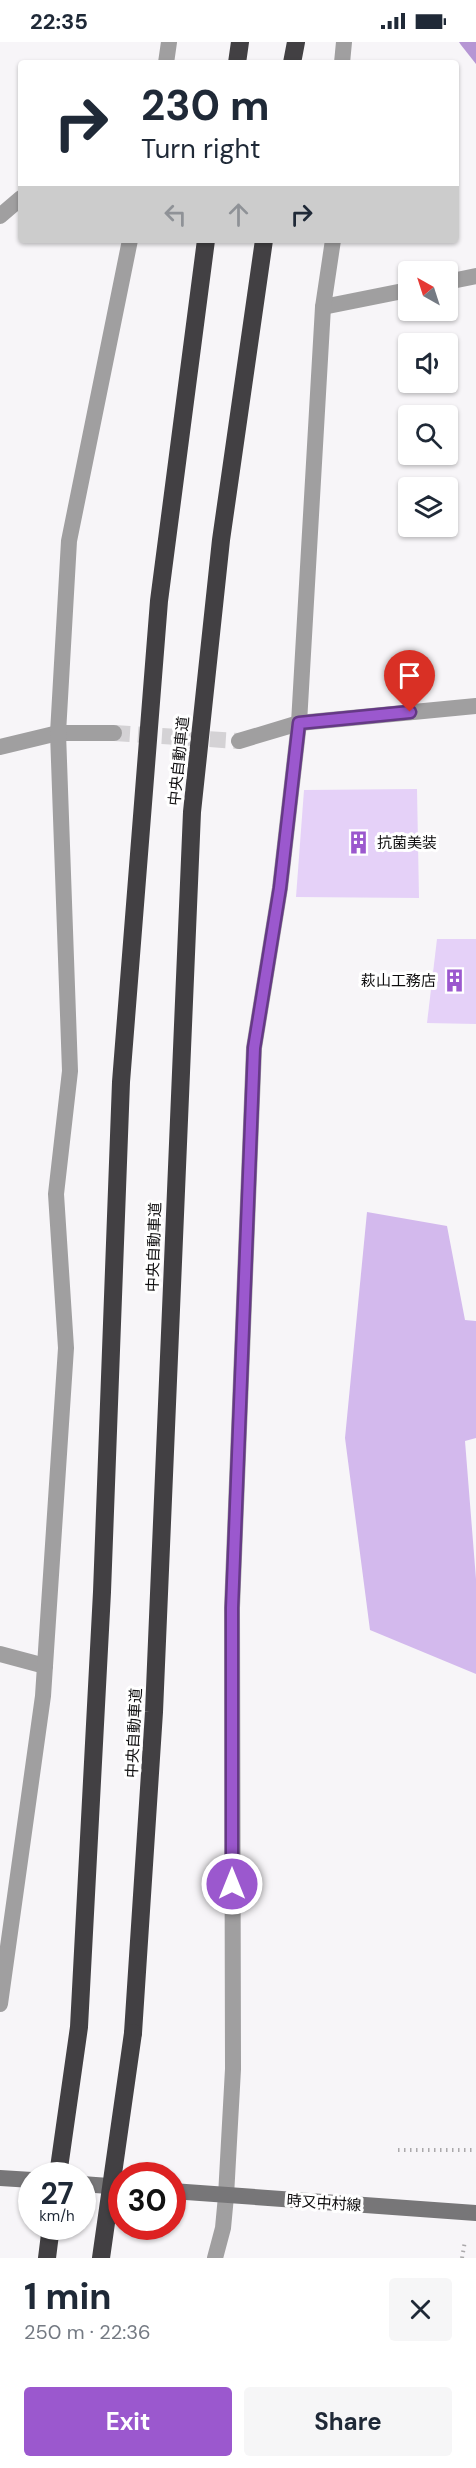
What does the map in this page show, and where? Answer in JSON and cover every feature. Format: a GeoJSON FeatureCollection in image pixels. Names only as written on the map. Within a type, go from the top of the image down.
{"type":"FeatureCollection","features":[{"type":"Feature","properties":{"kind":"highway"},"geometry":{"type":"LineString","coordinates":[[237,60],[240,42]]}},
{"type":"Feature","properties":{"kind":"highway"},"geometry":{"type":"LineString","coordinates":[[293,60],[296,42]]}},
{"type":"Feature","properties":{"kind":"highway","name":"中央自動車道"},"geometry":{"type":"LineString","coordinates":[[60,2162],[79,2027],[102,1592],[121,1082],[159,601],[206,243]]}},
{"type":"Feature","properties":{"kind":"highway","name":"中央自動車道"},"geometry":{"type":"LineString","coordinates":[[101,2258],[133,2033],[154,1712],[192,812],[221,540],[264,243]]}},
{"type":"Feature","properties":{"kind":"highway"},"geometry":{"type":"LineString","coordinates":[[47,2257],[49,2240]]}},
{"type":"Feature","properties":{"kind":"main road"},"geometry":{"type":"LineString","coordinates":[[0,2178],[18,2179]]}},
{"type":"Feature","properties":{"kind":"main road","name":"時又中村線"},"geometry":{"type":"LineString","coordinates":[[186,2193],[476,2213]]}},
{"type":"Feature","properties":{"kind":"street"},"geometry":{"type":"LineString","coordinates":[[165,60],[169,42]]}},
{"type":"Feature","properties":{"kind":"street"},"geometry":{"type":"LineString","coordinates":[[342,60],[344,42]]}},
{"type":"Feature","properties":{"kind":"street"},"geometry":{"type":"LineString","coordinates":[[0,216],[18,201]]}},
{"type":"Feature","properties":{"kind":"street"},"geometry":{"type":"LineString","coordinates":[[0,2004],[45,1666],[66,1348],[56,1194],[70,1071],[58,733],[69,541],[129,243]]}},
{"type":"Feature","properties":{"kind":"street"},"geometry":{"type":"LineString","coordinates":[[215,2258],[223,2228],[233,2069],[232,1608],[253,1060],[280,888],[299,723],[323,307],[333,243]]}},
{"type":"Feature","properties":{"kind":"street"},"geometry":{"type":"LineString","coordinates":[[458,280],[476,276]]}},
{"type":"Feature","properties":{"kind":"street"},"geometry":{"type":"LineString","coordinates":[[323,307],[398,292]]}},
{"type":"Feature","properties":{"kind":"street"},"geometry":{"type":"LineString","coordinates":[[239,741],[299,723],[476,706]]}},
{"type":"Feature","properties":{"kind":"street"},"geometry":{"type":"LineString","coordinates":[[0,747],[58,733],[114,733]]}},
{"type":"Feature","properties":{"kind":"street"},"geometry":{"type":"LineString","coordinates":[[0,1654],[45,1666]]}},
{"type":"Feature","properties":{"kind":"path"},"geometry":{"type":"LineString","coordinates":[[398,2150],[476,2150]]}},
{"type":"Feature","properties":{"kind":"path"},"geometry":{"type":"LineString","coordinates":[[462,2258],[465,2241]]}},
{"type":"Feature","properties":{"kind":"shaded area"},"geometry":{"type":"Polygon","coordinates":[[[459,42],[476,42],[476,64],[461,45],[459,42]]]}},
{"type":"Feature","properties":{"kind":"shaded area"},"geometry":{"type":"Polygon","coordinates":[[[367,1212],[447,1226],[465,1320],[476,1321],[476,1438],[465,1441],[476,1579],[476,1674],[370,1630],[345,1438],[367,1212]]]}},
{"type":"Feature","properties":{"kind":"building","name":"抗菌美装"},"geometry":{"type":"Polygon","coordinates":[[[417,789],[419,898],[296,897],[304,790],[417,789]]]}},
{"type":"Feature","properties":{"kind":"building","name":"萩山工務店"},"geometry":{"type":"Polygon","coordinates":[[[437,939],[476,939],[476,1024],[427,1023],[437,939]]]}},
{"type":"Feature","properties":{"kind":"tunnel"},"geometry":{"type":"LineString","coordinates":[[114,733],[239,741]]}},
{"type":"Feature","properties":{"kind":"place","name":"抗菌美装"},"geometry":{"type":"Point","coordinates":[359,843]}},
{"type":"Feature","properties":{"kind":"place","name":"萩山工務店"},"geometry":{"type":"Point","coordinates":[454,981]}},
{"type":"Feature","properties":{"kind":"route"},"geometry":{"type":"LineString","coordinates":[[232,1884],[232,1608],[254,1048],[280,888],[299,723],[410,712]]}}]}
